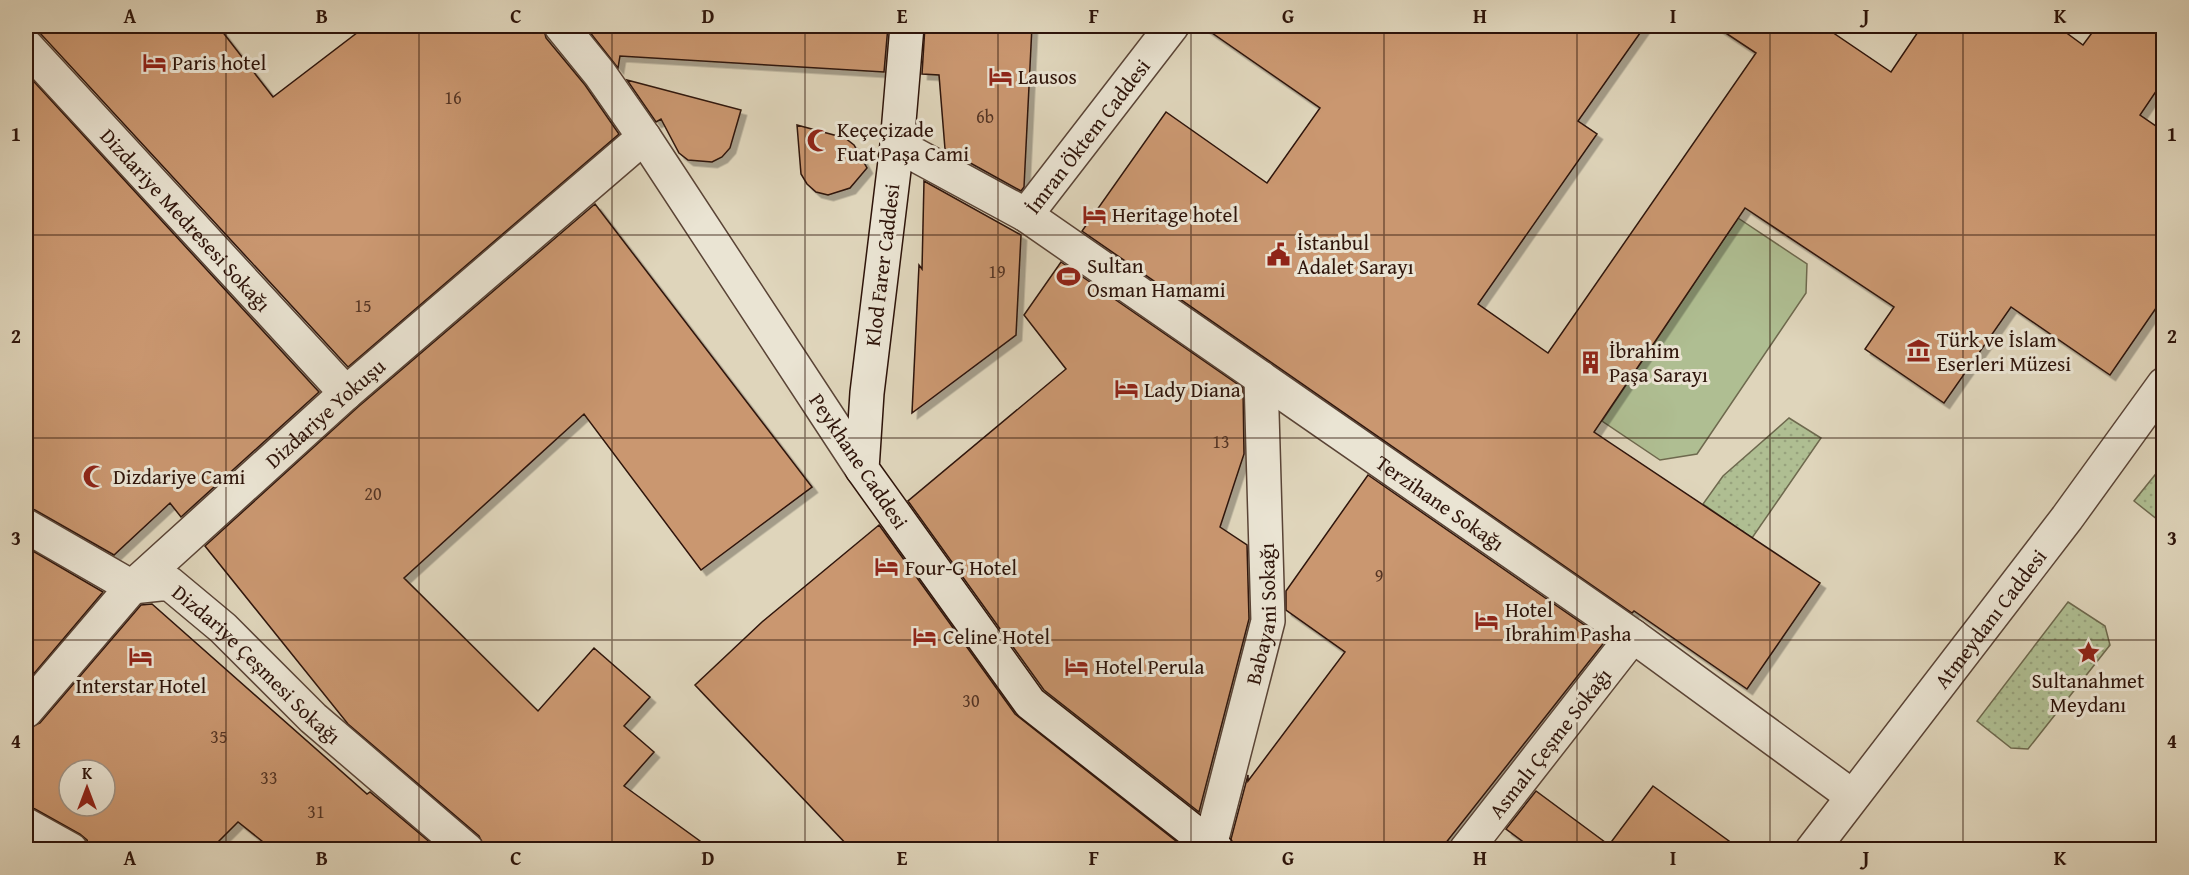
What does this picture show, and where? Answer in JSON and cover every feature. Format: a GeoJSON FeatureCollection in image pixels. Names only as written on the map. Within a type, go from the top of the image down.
{"type":"FeatureCollection","features":[{"type":"Feature","properties":{"kind":"street","name":"Peykhane Caddesi"},"geometry":{"type":"LineString","coordinates":[[561,26],[600,74],[644,137],[862,469],[1030,703],[1212,848]]}},
{"type":"Feature","properties":{"kind":"street","name":"Klod Farer Caddesi"},"geometry":{"type":"LineString","coordinates":[[862,469],[867,393],[897,145],[907,26]]}},
{"type":"Feature","properties":{"kind":"street","name":"İmran Öktem Caddesi"},"geometry":{"type":"LineString","coordinates":[[897,145],[1026,215],[1172,26]]}},
{"type":"Feature","properties":{"kind":"street","name":"Dizdariye Medresesi Sokağı"},"geometry":{"type":"LineString","coordinates":[[26,46],[346,393]]}},
{"type":"Feature","properties":{"kind":"street","name":"Dizdariye Yokuşu"},"geometry":{"type":"LineString","coordinates":[[26,711],[132,587],[346,393],[644,137]]}},
{"type":"Feature","properties":{"kind":"street","name":"Terzihane Sokağı"},"geometry":{"type":"LineString","coordinates":[[1026,215],[1633,636],[1852,796]]}},
{"type":"Feature","properties":{"kind":"street","name":"Babayani Sokağı"},"geometry":{"type":"LineString","coordinates":[[1212,848],[1268,621],[1261,378]]}},
{"type":"Feature","properties":{"kind":"street","name":"Atmeydanı Caddesi"},"geometry":{"type":"LineString","coordinates":[[1812,849],[2067,518],[2163,384]]}},
{"type":"Feature","properties":{"kind":"street"},"geometry":{"type":"LineString","coordinates":[[26,526],[132,587]]}},
{"type":"Feature","properties":{"kind":"street","name":"Dizdariye Çeşmesi Sokağı"},"geometry":{"type":"LineString","coordinates":[[132,587],[169,583],[223,628],[313,718],[467,849]]}},
{"type":"Feature","properties":{"kind":"street","name":"Asmalı Çeşme Sokağı"},"geometry":{"type":"LineString","coordinates":[[1466,849],[1633,636]]}},
{"type":"Feature","properties":{"kind":"street"},"geometry":{"type":"LineString","coordinates":[[26,825],[71,849]]}},
{"type":"Feature","properties":{"kind":"green space"},"geometry":{"type":"Polygon","coordinates":[[[1738,218],[1807,264],[1806,293],[1697,454],[1660,460],[1602,421],[1738,218]]]}},
{"type":"Feature","properties":{"kind":"green space"},"geometry":{"type":"Polygon","coordinates":[[[1789,418],[1821,438],[1752,538],[1703,504],[1723,476],[1789,418]]]}},
{"type":"Feature","properties":{"kind":"green space"},"geometry":{"type":"Polygon","coordinates":[[[2163,465],[2163,524],[2134,501],[2163,465]]]}},
{"type":"Feature","properties":{"kind":"green space"},"geometry":{"type":"Polygon","coordinates":[[[2068,602],[2105,626],[2110,645],[2028,749],[2011,748],[1977,721],[2068,602]]]}},
{"type":"Feature","properties":{"kind":"building"},"geometry":{"type":"Polygon","coordinates":[[[26,26],[218,26],[273,97],[366,26],[543,26],[546,38],[585,85],[619,134],[348,367],[40,33],[26,26]]]}},
{"type":"Feature","properties":{"kind":"building"},"geometry":{"type":"Polygon","coordinates":[[[585,26],[888,26],[884,72],[620,56],[618,68],[585,26]]]}},
{"type":"Feature","properties":{"kind":"building"},"geometry":{"type":"Polygon","coordinates":[[[925,26],[1032,26],[1024,187],[1021,191],[945,149],[939,75],[922,74],[925,26]]]}},
{"type":"Feature","properties":{"kind":"building"},"geometry":{"type":"Polygon","coordinates":[[[1202,26],[1645,26],[1578,121],[1597,134],[1478,304],[1548,353],[1756,53],[1715,26],[1823,26],[1891,72],[1922,26],[2057,26],[2083,45],[2097,26],[2163,26],[2163,81],[2140,115],[2163,131],[2163,298],[2110,375],[2011,307],[1944,403],[1865,349],[1894,307],[1745,208],[1594,432],[1820,583],[1747,689],[1634,611],[1632,613],[1082,231],[1166,112],[1267,183],[1320,108],[1202,26]]]}},
{"type":"Feature","properties":{"kind":"building"},"geometry":{"type":"Polygon","coordinates":[[[26,73],[319,392],[181,517],[170,503],[114,555],[26,507],[26,73]]]}},
{"type":"Feature","properties":{"kind":"building"},"geometry":{"type":"Polygon","coordinates":[[[627,80],[741,110],[730,148],[722,157],[712,162],[688,160],[679,153],[661,119],[656,122],[627,80]]]}},
{"type":"Feature","properties":{"kind":"building","name":"Keçeçizade Fuat Paşa Cami"},"geometry":{"type":"Polygon","coordinates":[[[797,125],[845,138],[854,145],[867,168],[850,188],[828,195],[816,192],[807,184],[801,174],[797,125]]]}},
{"type":"Feature","properties":{"kind":"building"},"geometry":{"type":"Polygon","coordinates":[[[924,181],[1021,235],[1016,335],[912,413],[919,265],[922,269],[924,181]]]}},
{"type":"Feature","properties":{"kind":"building"},"geometry":{"type":"Polygon","coordinates":[[[595,204],[812,487],[701,570],[584,414],[404,578],[538,711],[594,648],[650,697],[624,726],[654,752],[624,786],[711,849],[485,849],[479,836],[348,724],[205,546],[358,407],[595,204]]]}},
{"type":"Feature","properties":{"kind":"building"},"geometry":{"type":"Polygon","coordinates":[[[1061,262],[1243,388],[1244,454],[1220,527],[1247,545],[1249,619],[1199,812],[1044,690],[908,501],[1066,369],[1024,315],[1061,262]]]}},
{"type":"Feature","properties":{"kind":"building"},"geometry":{"type":"Polygon","coordinates":[[[1368,475],[1606,640],[1441,849],[1235,849],[1231,839],[1248,775],[1248,781],[1345,652],[1286,610],[1286,591],[1368,475]]]}},
{"type":"Feature","properties":{"kind":"building"},"geometry":{"type":"Polygon","coordinates":[[[879,525],[1015,714],[1186,849],[851,849],[695,685],[762,622],[879,525]]]}},
{"type":"Feature","properties":{"kind":"building"},"geometry":{"type":"Polygon","coordinates":[[[26,547],[103,592],[26,683],[26,547]]]}},
{"type":"Feature","properties":{"kind":"building"},"geometry":{"type":"Polygon","coordinates":[[[152,604],[367,794],[370,792],[438,849],[272,849],[238,822],[211,849],[90,849],[87,840],[80,834],[26,806],[26,729],[40,723],[141,605],[152,604]]]}},
{"type":"Feature","properties":{"kind":"building"},"geometry":{"type":"Polygon","coordinates":[[[1653,786],[1740,849],[1533,849],[1506,829],[1536,791],[1609,845],[1653,786]]]}},
{"type":"Feature","properties":{"kind":"place","name":"Paris hotel"},"geometry":{"type":"Point","coordinates":[154,62]}},
{"type":"Feature","properties":{"kind":"place","name":"Lausos"},"geometry":{"type":"Point","coordinates":[1000,76]}},
{"type":"Feature","properties":{"kind":"place","name":"Keçeçizade Fuat Paşa Cami"},"geometry":{"type":"Point","coordinates":[819,141]}},
{"type":"Feature","properties":{"kind":"place","name":"Heritage hotel"},"geometry":{"type":"Point","coordinates":[1094,214]}},
{"type":"Feature","properties":{"kind":"place","name":"İstanbul Adalet Sarayı"},"geometry":{"type":"Point","coordinates":[1279,254]}},
{"type":"Feature","properties":{"kind":"place","name":"Sultan Osman Hamami"},"geometry":{"type":"Point","coordinates":[1069,277]}},
{"type":"Feature","properties":{"kind":"place","name":"Türk ve İslam Eserleri Müzesi"},"geometry":{"type":"Point","coordinates":[1919,351]}},
{"type":"Feature","properties":{"kind":"place","name":"İbrahim Paşa Sarayı"},"geometry":{"type":"Point","coordinates":[1591,362]}},
{"type":"Feature","properties":{"kind":"place","name":"Lady Diana"},"geometry":{"type":"Point","coordinates":[1126,389]}},
{"type":"Feature","properties":{"kind":"place","name":"Dizdariye Cami"},"geometry":{"type":"Point","coordinates":[95,476]}},
{"type":"Feature","properties":{"kind":"place","name":"Four-G Hotel"},"geometry":{"type":"Point","coordinates":[887,567]}},
{"type":"Feature","properties":{"kind":"place","name":"Hotel Ibrahim Pasha"},"geometry":{"type":"Point","coordinates":[1487,621]}},
{"type":"Feature","properties":{"kind":"place","name":"Celine Hotel"},"geometry":{"type":"Point","coordinates":[925,636]}},
{"type":"Feature","properties":{"kind":"place","name":"Sultanahmet Meydanı"},"geometry":{"type":"Point","coordinates":[2088,652]}},
{"type":"Feature","properties":{"kind":"place","name":"Interstar Hotel"},"geometry":{"type":"Point","coordinates":[141,657]}},
{"type":"Feature","properties":{"kind":"place","name":"Hotel Perula"},"geometry":{"type":"Point","coordinates":[1077,666]}}]}
